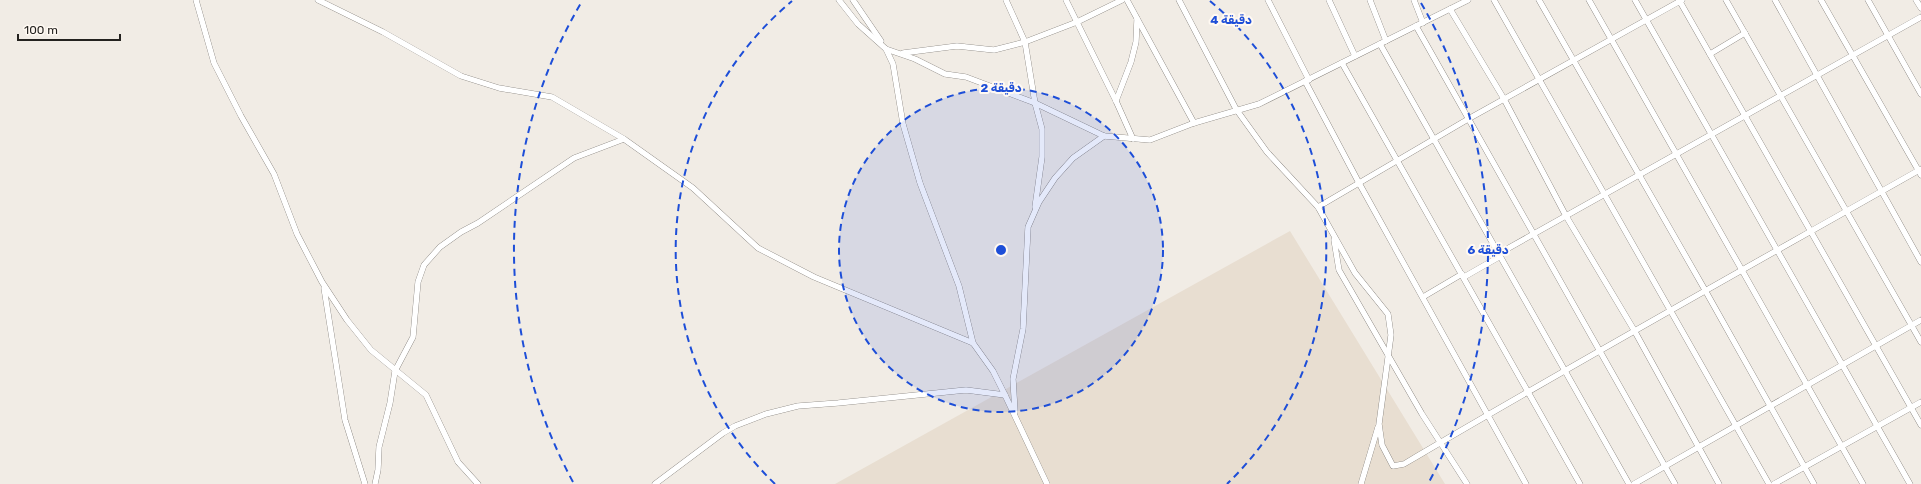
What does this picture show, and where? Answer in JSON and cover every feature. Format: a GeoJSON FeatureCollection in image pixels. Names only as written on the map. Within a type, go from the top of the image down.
{"type":"FeatureCollection","features":[{"type":"Feature","properties":{"kind":"street"},"geometry":{"type":"LineString","coordinates":[[196,0],[214,63],[241,116],[274,174],[297,234],[322,282],[347,320],[371,350],[426,395],[458,462],[478,484]]}},
{"type":"Feature","properties":{"kind":"street"},"geometry":{"type":"LineString","coordinates":[[318,0],[383,32],[461,76],[499,88],[552,97],[624,139],[693,188],[758,248],[814,277],[974,343]]}},
{"type":"Feature","properties":{"kind":"street"},"geometry":{"type":"LineString","coordinates":[[839,0],[858,24],[886,49],[901,53],[945,74],[966,77],[1035,103],[1104,136],[1150,140],[1236,109],[1259,104],[1423,23],[1450,9],[1459,2],[1468,0]]}},
{"type":"Feature","properties":{"kind":"street"},"geometry":{"type":"LineString","coordinates":[[853,0],[886,49],[893,64],[903,124],[920,183],[959,286],[974,343],[993,371],[1015,414],[1047,484]]}},
{"type":"Feature","properties":{"kind":"street"},"geometry":{"type":"LineString","coordinates":[[1006,0],[1025,42],[1035,103],[1042,129],[1042,157],[1034,213]]}},
{"type":"Feature","properties":{"kind":"street"},"geometry":{"type":"LineString","coordinates":[[1066,0],[1133,139]]}},
{"type":"Feature","properties":{"kind":"street"},"geometry":{"type":"LineString","coordinates":[[901,53],[938,50],[957,46],[994,50],[1025,42],[1077,22],[1122,0]]}},
{"type":"Feature","properties":{"kind":"street"},"geometry":{"type":"LineString","coordinates":[[1127,0],[1194,123]]}},
{"type":"Feature","properties":{"kind":"street"},"geometry":{"type":"LineString","coordinates":[[1180,0],[1236,109],[1267,152],[1318,207],[1356,273],[1388,314],[1390,335],[1379,424],[1361,484]]}},
{"type":"Feature","properties":{"kind":"street"},"geometry":{"type":"LineString","coordinates":[[1268,0],[1359,183],[1526,484]]}},
{"type":"Feature","properties":{"kind":"street"},"geometry":{"type":"LineString","coordinates":[[1329,0],[1355,56]]}},
{"type":"Feature","properties":{"kind":"street"},"geometry":{"type":"LineString","coordinates":[[1370,0],[1386,41]]}},
{"type":"Feature","properties":{"kind":"street"},"geometry":{"type":"LineString","coordinates":[[1414,0],[1423,23]]}},
{"type":"Feature","properties":{"kind":"street"},"geometry":{"type":"LineString","coordinates":[[1494,0],[1769,484]]}},
{"type":"Feature","properties":{"kind":"street"},"geometry":{"type":"LineString","coordinates":[[1539,0],[1814,484]]}},
{"type":"Feature","properties":{"kind":"street"},"geometry":{"type":"LineString","coordinates":[[1589,0],[1863,484]]}},
{"type":"Feature","properties":{"kind":"street"},"geometry":{"type":"LineString","coordinates":[[1635,0],[1876,427],[1910,484]]}},
{"type":"Feature","properties":{"kind":"street"},"geometry":{"type":"LineString","coordinates":[[1318,207],[1470,118],[1573,62],[1680,0],[1921,425]]}},
{"type":"Feature","properties":{"kind":"street"},"geometry":{"type":"LineString","coordinates":[[1726,0],[1921,342]]}},
{"type":"Feature","properties":{"kind":"street"},"geometry":{"type":"LineString","coordinates":[[1775,0],[1921,262]]}},
{"type":"Feature","properties":{"kind":"street"},"geometry":{"type":"LineString","coordinates":[[1379,424],[1382,445],[1393,466],[1404,464],[1776,249],[1920,172],[1821,0]]}},
{"type":"Feature","properties":{"kind":"street"},"geometry":{"type":"LineString","coordinates":[[1868,0],[1921,94]]}},
{"type":"Feature","properties":{"kind":"street"},"geometry":{"type":"LineString","coordinates":[[1916,0],[1921,8]]}},
{"type":"Feature","properties":{"kind":"street"},"geometry":{"type":"LineString","coordinates":[[1450,9],[1504,100],[1566,216],[1634,330],[1719,484]]}},
{"type":"Feature","properties":{"kind":"street"},"geometry":{"type":"LineString","coordinates":[[1423,297],[1921,17]]}},
{"type":"Feature","properties":{"kind":"street"},"geometry":{"type":"LineString","coordinates":[[1116,101],[1131,62],[1136,42],[1137,19]]}},
{"type":"Feature","properties":{"kind":"street"},"geometry":{"type":"LineString","coordinates":[[1416,26],[1470,118],[1675,484]]}},
{"type":"Feature","properties":{"kind":"street"},"geometry":{"type":"LineString","coordinates":[[1710,54],[1745,33]]}},
{"type":"Feature","properties":{"kind":"street"},"geometry":{"type":"LineString","coordinates":[[1380,44],[1433,141],[1629,484]]}},
{"type":"Feature","properties":{"kind":"street"},"geometry":{"type":"LineString","coordinates":[[1342,63],[1580,484]]}},
{"type":"Feature","properties":{"kind":"street"},"geometry":{"type":"LineString","coordinates":[[1015,414],[1014,379],[1023,328],[1028,227],[1039,202],[1055,178],[1073,158],[1104,136]]}},
{"type":"Feature","properties":{"kind":"street"},"geometry":{"type":"LineString","coordinates":[[374,484],[378,470],[379,447],[390,403],[395,371],[413,337],[420,276],[424,264],[440,247],[574,158],[624,139]]}},
{"type":"Feature","properties":{"kind":"street"},"geometry":{"type":"LineString","coordinates":[[1332,232],[1339,270],[1440,443],[1467,484]]}},
{"type":"Feature","properties":{"kind":"street"},"geometry":{"type":"LineString","coordinates":[[322,282],[328,303],[345,420],[365,484]]}},
{"type":"Feature","properties":{"kind":"street"},"geometry":{"type":"LineString","coordinates":[[1634,484],[1921,320]]}},
{"type":"Feature","properties":{"kind":"street"},"geometry":{"type":"LineString","coordinates":[[1911,325],[1921,325]]}},
{"type":"Feature","properties":{"kind":"street"},"geometry":{"type":"LineString","coordinates":[[655,484],[723,433],[735,426],[766,414],[798,406],[838,404],[966,390],[1005,395]]}},
{"type":"Feature","properties":{"kind":"street"},"geometry":{"type":"LineString","coordinates":[[1774,484],[1921,402]]}},
{"type":"Feature","properties":{"kind":"shaded area"},"geometry":{"type":"Polygon","coordinates":[[[1290,231],[1445,484],[835,484],[1290,231]]]}}]}
